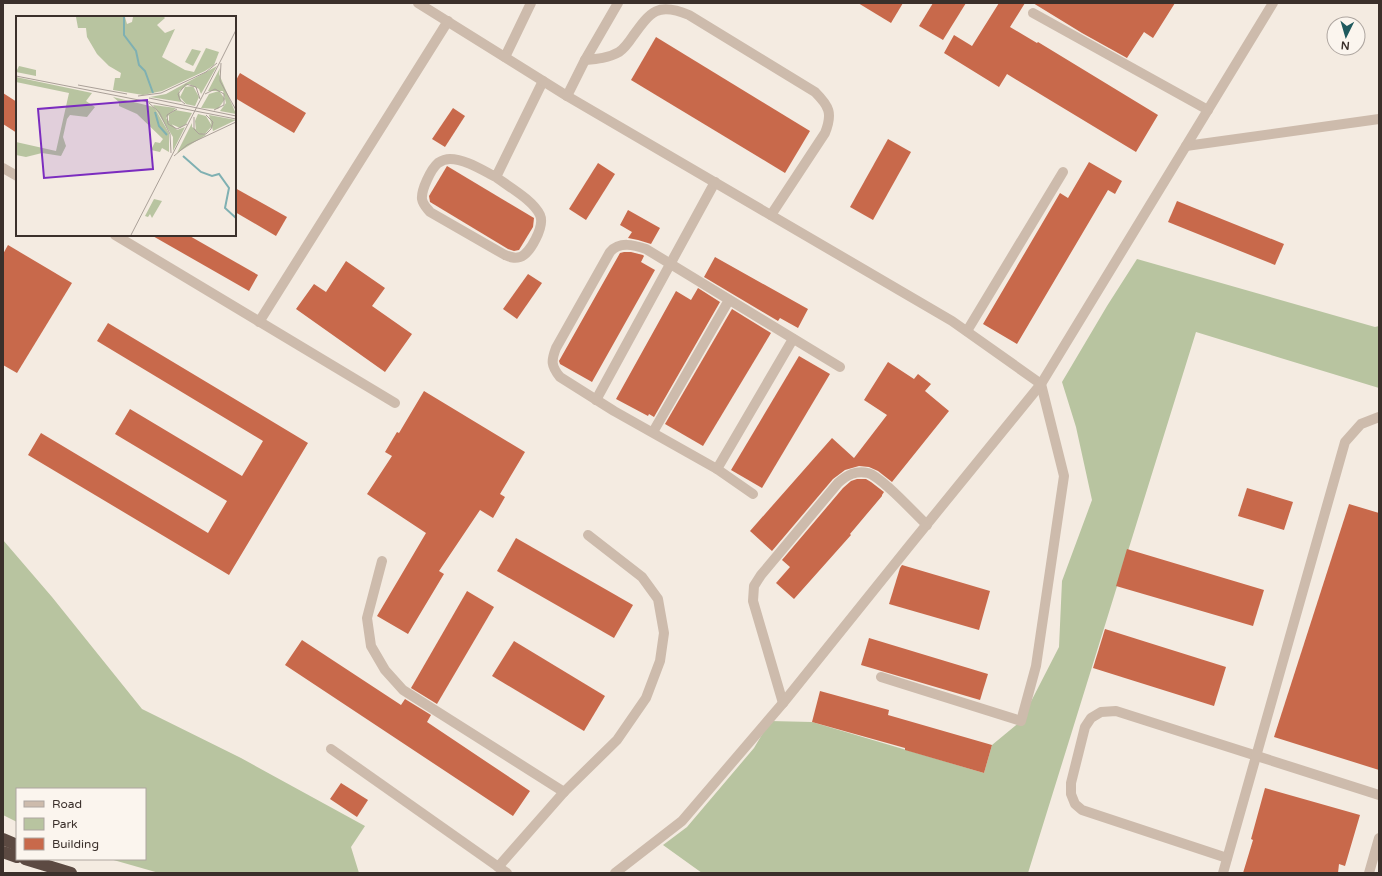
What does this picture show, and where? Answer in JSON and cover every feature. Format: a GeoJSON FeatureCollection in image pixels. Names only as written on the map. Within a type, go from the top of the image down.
{"type":"FeatureCollection","features":[{"type":"Feature","properties":{"kind":"highway"},"geometry":{"type":"LineString","coordinates":[[3,839],[16,845]]}},
{"type":"Feature","properties":{"kind":"highway"},"geometry":{"type":"LineString","coordinates":[[3,852],[16,857]]}},
{"type":"Feature","properties":{"kind":"highway"},"geometry":{"type":"LineString","coordinates":[[28,860],[71,873]]}},
{"type":"Feature","properties":{"kind":"highway"},"geometry":{"type":"LineString","coordinates":[[52,860],[82,873]]}},
{"type":"Feature","properties":{"kind":"street"},"geometry":{"type":"LineString","coordinates":[[418,3],[567,96],[952,321],[1041,384],[1064,476],[1036,666],[1021,721],[881,677]]}},
{"type":"Feature","properties":{"kind":"street"},"geometry":{"type":"LineString","coordinates":[[505,57],[531,3]]}},
{"type":"Feature","properties":{"kind":"street"},"geometry":{"type":"LineString","coordinates":[[567,96],[585,60],[618,3]]}},
{"type":"Feature","properties":{"kind":"street"},"geometry":{"type":"LineString","coordinates":[[615,873],[682,821],[783,703],[1041,384],[1273,3]]}},
{"type":"Feature","properties":{"kind":"street"},"geometry":{"type":"LineString","coordinates":[[585,60],[610,56],[619,52],[628,44],[649,15],[667,8],[678,10],[689,15],[815,92],[825,102],[829,110],[830,122],[825,133],[771,215]]}},
{"type":"Feature","properties":{"kind":"street"},"geometry":{"type":"LineString","coordinates":[[1033,13],[1208,110]]}},
{"type":"Feature","properties":{"kind":"street"},"geometry":{"type":"LineString","coordinates":[[259,322],[448,21]]}},
{"type":"Feature","properties":{"kind":"street"},"geometry":{"type":"LineString","coordinates":[[496,177],[543,81]]}},
{"type":"Feature","properties":{"kind":"street"},"geometry":{"type":"LineString","coordinates":[[1186,146],[1379,119]]}},
{"type":"Feature","properties":{"kind":"street"},"geometry":{"type":"LineString","coordinates":[[448,159],[463,162],[496,177],[533,205],[541,216],[542,221],[540,230],[528,251],[519,258],[512,258],[505,255],[430,212],[424,206],[422,200],[424,186],[437,164],[448,159]]}},
{"type":"Feature","properties":{"kind":"street"},"geometry":{"type":"LineString","coordinates":[[3,168],[16,175]]}},
{"type":"Feature","properties":{"kind":"street"},"geometry":{"type":"LineString","coordinates":[[967,331],[1063,172]]}},
{"type":"Feature","properties":{"kind":"street"},"geometry":{"type":"LineString","coordinates":[[596,400],[715,182]]}},
{"type":"Feature","properties":{"kind":"street"},"geometry":{"type":"LineString","coordinates":[[117,236],[395,403]]}},
{"type":"Feature","properties":{"kind":"street"},"geometry":{"type":"LineString","coordinates":[[753,494],[717,469],[596,400],[560,377],[555,371],[552,358],[556,348],[610,252],[615,247],[623,245],[633,245],[646,249],[840,367]]}},
{"type":"Feature","properties":{"kind":"street"},"geometry":{"type":"LineString","coordinates":[[653,432],[729,300]]}},
{"type":"Feature","properties":{"kind":"street"},"geometry":{"type":"LineString","coordinates":[[717,469],[793,339]]}},
{"type":"Feature","properties":{"kind":"street"},"geometry":{"type":"LineString","coordinates":[[1223,873],[1344,442],[1361,424],[1379,417]]}},
{"type":"Feature","properties":{"kind":"street"},"geometry":{"type":"LineString","coordinates":[[783,703],[754,601],[754,586],[761,575],[846,475],[857,472],[869,473],[880,480],[927,525]]}},
{"type":"Feature","properties":{"kind":"street"},"geometry":{"type":"LineString","coordinates":[[498,867],[564,792],[617,740],[646,698],[660,661],[664,633],[658,599],[642,577],[588,534]]}},
{"type":"Feature","properties":{"kind":"street"},"geometry":{"type":"LineString","coordinates":[[382,561],[367,618],[371,646],[385,670],[403,690],[564,792]]}},
{"type":"Feature","properties":{"kind":"street"},"geometry":{"type":"LineString","coordinates":[[1228,858],[1082,810],[1075,804],[1071,794],[1071,783],[1085,727],[1091,718],[1102,712],[1116,711],[1379,795]]}},
{"type":"Feature","properties":{"kind":"street"},"geometry":{"type":"LineString","coordinates":[[331,749],[507,873]]}},
{"type":"Feature","properties":{"kind":"street"},"geometry":{"type":"LineString","coordinates":[[1369,873],[1379,838]]}},
{"type":"Feature","properties":{"kind":"green space"},"geometry":{"type":"Polygon","coordinates":[[[1137,259],[1375,327],[1379,326],[1379,388],[1196,332],[1028,873],[702,873],[663,845],[687,827],[754,748],[770,721],[812,722],[984,773],[992,745],[1021,721],[1059,647],[1062,581],[1092,500],[1076,427],[1062,382],[1137,259]]]}},
{"type":"Feature","properties":{"kind":"green space"},"geometry":{"type":"Polygon","coordinates":[[[3,540],[52,597],[142,709],[241,758],[365,826],[351,847],[359,873],[159,873],[114,860],[146,860],[146,788],[16,788],[16,822],[3,815],[3,540]]]}},
{"type":"Feature","properties":{"kind":"building"},"geometry":{"type":"Polygon","coordinates":[[[858,3],[903,3],[891,23],[858,3]]]}},
{"type":"Feature","properties":{"kind":"building"},"geometry":{"type":"Polygon","coordinates":[[[933,3],[966,3],[943,40],[919,26],[933,3]]]}},
{"type":"Feature","properties":{"kind":"building"},"geometry":{"type":"Polygon","coordinates":[[[999,3],[1025,3],[1010,27],[1037,43],[1038,42],[1158,115],[1136,152],[1007,74],[999,87],[944,53],[954,35],[972,46],[999,3]]]}},
{"type":"Feature","properties":{"kind":"building"},"geometry":{"type":"Polygon","coordinates":[[[1033,3],[1175,3],[1153,38],[1144,32],[1127,58],[1033,3]]]}},
{"type":"Feature","properties":{"kind":"building"},"geometry":{"type":"Polygon","coordinates":[[[656,37],[810,131],[785,173],[631,80],[656,37]]]}},
{"type":"Feature","properties":{"kind":"building"},"geometry":{"type":"Polygon","coordinates":[[[240,73],[306,113],[294,133],[236,99],[236,80],[240,73]]]}},
{"type":"Feature","properties":{"kind":"building"},"geometry":{"type":"Polygon","coordinates":[[[3,93],[16,101],[16,132],[3,124],[3,93]]]}},
{"type":"Feature","properties":{"kind":"building"},"geometry":{"type":"Polygon","coordinates":[[[453,108],[465,116],[445,147],[432,139],[453,108]]]}},
{"type":"Feature","properties":{"kind":"building"},"geometry":{"type":"Polygon","coordinates":[[[888,139],[911,152],[873,220],[850,207],[888,139]]]}},
{"type":"Feature","properties":{"kind":"building"},"geometry":{"type":"Polygon","coordinates":[[[1089,162],[1122,181],[1115,194],[1108,190],[1017,344],[983,324],[1060,193],[1068,198],[1089,162]]]}},
{"type":"Feature","properties":{"kind":"building"},"geometry":{"type":"Polygon","coordinates":[[[598,163],[615,174],[586,220],[569,209],[598,163]]]}},
{"type":"Feature","properties":{"kind":"building"},"geometry":{"type":"Polygon","coordinates":[[[447,166],[534,218],[533,227],[519,250],[514,251],[508,249],[430,202],[429,196],[447,166]]]}},
{"type":"Feature","properties":{"kind":"building"},"geometry":{"type":"Polygon","coordinates":[[[236,189],[287,217],[276,236],[236,213],[236,189]]]}},
{"type":"Feature","properties":{"kind":"building"},"geometry":{"type":"Polygon","coordinates":[[[1177,201],[1284,244],[1275,265],[1168,222],[1177,201]]]}},
{"type":"Feature","properties":{"kind":"building"},"geometry":{"type":"Polygon","coordinates":[[[628,210],[660,228],[651,244],[628,238],[632,232],[620,225],[628,210]]]}},
{"type":"Feature","properties":{"kind":"building"},"geometry":{"type":"Polygon","coordinates":[[[153,236],[190,236],[258,275],[249,291],[153,236]]]}},
{"type":"Feature","properties":{"kind":"building"},"geometry":{"type":"Polygon","coordinates":[[[8,245],[72,283],[17,373],[3,365],[3,254],[8,245]]]}},
{"type":"Feature","properties":{"kind":"building"},"geometry":{"type":"Polygon","coordinates":[[[624,252],[643,255],[644,256],[641,262],[655,270],[592,382],[560,364],[559,361],[620,253],[624,252]]]}},
{"type":"Feature","properties":{"kind":"building"},"geometry":{"type":"Polygon","coordinates":[[[715,257],[808,309],[798,328],[780,318],[778,321],[704,277],[715,257]]]}},
{"type":"Feature","properties":{"kind":"building"},"geometry":{"type":"Polygon","coordinates":[[[346,261],[385,288],[372,306],[412,334],[385,372],[296,309],[314,284],[326,292],[346,261]]]}},
{"type":"Feature","properties":{"kind":"building"},"geometry":{"type":"Polygon","coordinates":[[[528,274],[542,283],[517,319],[503,309],[528,274]]]}},
{"type":"Feature","properties":{"kind":"building"},"geometry":{"type":"Polygon","coordinates":[[[698,288],[720,302],[654,417],[649,414],[648,416],[616,399],[676,291],[691,300],[698,288]]]}},
{"type":"Feature","properties":{"kind":"building"},"geometry":{"type":"Polygon","coordinates":[[[732,309],[771,333],[703,446],[665,424],[732,309]]]}},
{"type":"Feature","properties":{"kind":"building"},"geometry":{"type":"Polygon","coordinates":[[[108,323],[308,443],[229,575],[28,455],[41,433],[208,533],[227,501],[115,434],[130,409],[242,476],[263,441],[97,341],[108,323]]]}},
{"type":"Feature","properties":{"kind":"building"},"geometry":{"type":"Polygon","coordinates":[[[799,356],[830,374],[762,488],[731,470],[799,356]]]}},
{"type":"Feature","properties":{"kind":"building"},"geometry":{"type":"Polygon","coordinates":[[[888,362],[914,379],[918,374],[931,384],[925,391],[949,411],[892,482],[878,471],[869,467],[859,466],[845,470],[833,479],[772,551],[750,531],[832,438],[854,458],[887,415],[864,400],[888,362]]]}},
{"type":"Feature","properties":{"kind":"building"},"geometry":{"type":"Polygon","coordinates":[[[424,391],[525,452],[500,494],[505,497],[493,518],[480,510],[439,571],[444,574],[408,634],[377,616],[426,533],[367,494],[392,456],[385,452],[397,432],[399,433],[424,391]]]}},
{"type":"Feature","properties":{"kind":"building"},"geometry":{"type":"Polygon","coordinates":[[[866,479],[871,482],[884,492],[882,496],[850,534],[851,535],[794,599],[776,583],[790,567],[782,560],[843,488],[851,481],[866,479]]]}},
{"type":"Feature","properties":{"kind":"building"},"geometry":{"type":"Polygon","coordinates":[[[1247,488],[1293,502],[1284,530],[1238,516],[1247,488]]]}},
{"type":"Feature","properties":{"kind":"building"},"geometry":{"type":"Polygon","coordinates":[[[1349,504],[1379,513],[1379,770],[1274,737],[1349,504]]]}},
{"type":"Feature","properties":{"kind":"building"},"geometry":{"type":"Polygon","coordinates":[[[516,538],[633,605],[614,638],[497,571],[516,538]]]}},
{"type":"Feature","properties":{"kind":"building"},"geometry":{"type":"Polygon","coordinates":[[[1127,549],[1264,590],[1253,626],[1116,586],[1127,549]]]}},
{"type":"Feature","properties":{"kind":"building"},"geometry":{"type":"Polygon","coordinates":[[[902,565],[990,591],[979,630],[889,604],[902,565]]]}},
{"type":"Feature","properties":{"kind":"building"},"geometry":{"type":"Polygon","coordinates":[[[467,591],[494,607],[437,704],[411,688],[467,591]]]}},
{"type":"Feature","properties":{"kind":"building"},"geometry":{"type":"Polygon","coordinates":[[[1105,629],[1226,667],[1214,706],[1093,668],[1105,629]]]}},
{"type":"Feature","properties":{"kind":"building"},"geometry":{"type":"Polygon","coordinates":[[[869,638],[988,674],[980,700],[861,665],[869,638]]]}},
{"type":"Feature","properties":{"kind":"building"},"geometry":{"type":"Polygon","coordinates":[[[302,640],[401,705],[405,699],[431,715],[427,722],[530,791],[513,816],[285,665],[302,640]]]}},
{"type":"Feature","properties":{"kind":"building"},"geometry":{"type":"Polygon","coordinates":[[[514,641],[605,696],[584,731],[492,676],[514,641]]]}},
{"type":"Feature","properties":{"kind":"building"},"geometry":{"type":"Polygon","coordinates":[[[820,691],[889,710],[888,715],[992,745],[984,773],[905,750],[905,748],[812,722],[820,691]]]}},
{"type":"Feature","properties":{"kind":"building"},"geometry":{"type":"Polygon","coordinates":[[[341,783],[368,800],[357,817],[330,799],[341,783]]]}},
{"type":"Feature","properties":{"kind":"building"},"geometry":{"type":"Polygon","coordinates":[[[1265,788],[1360,815],[1345,866],[1339,864],[1338,873],[1243,873],[1253,840],[1251,839],[1265,788]]]}}]}
